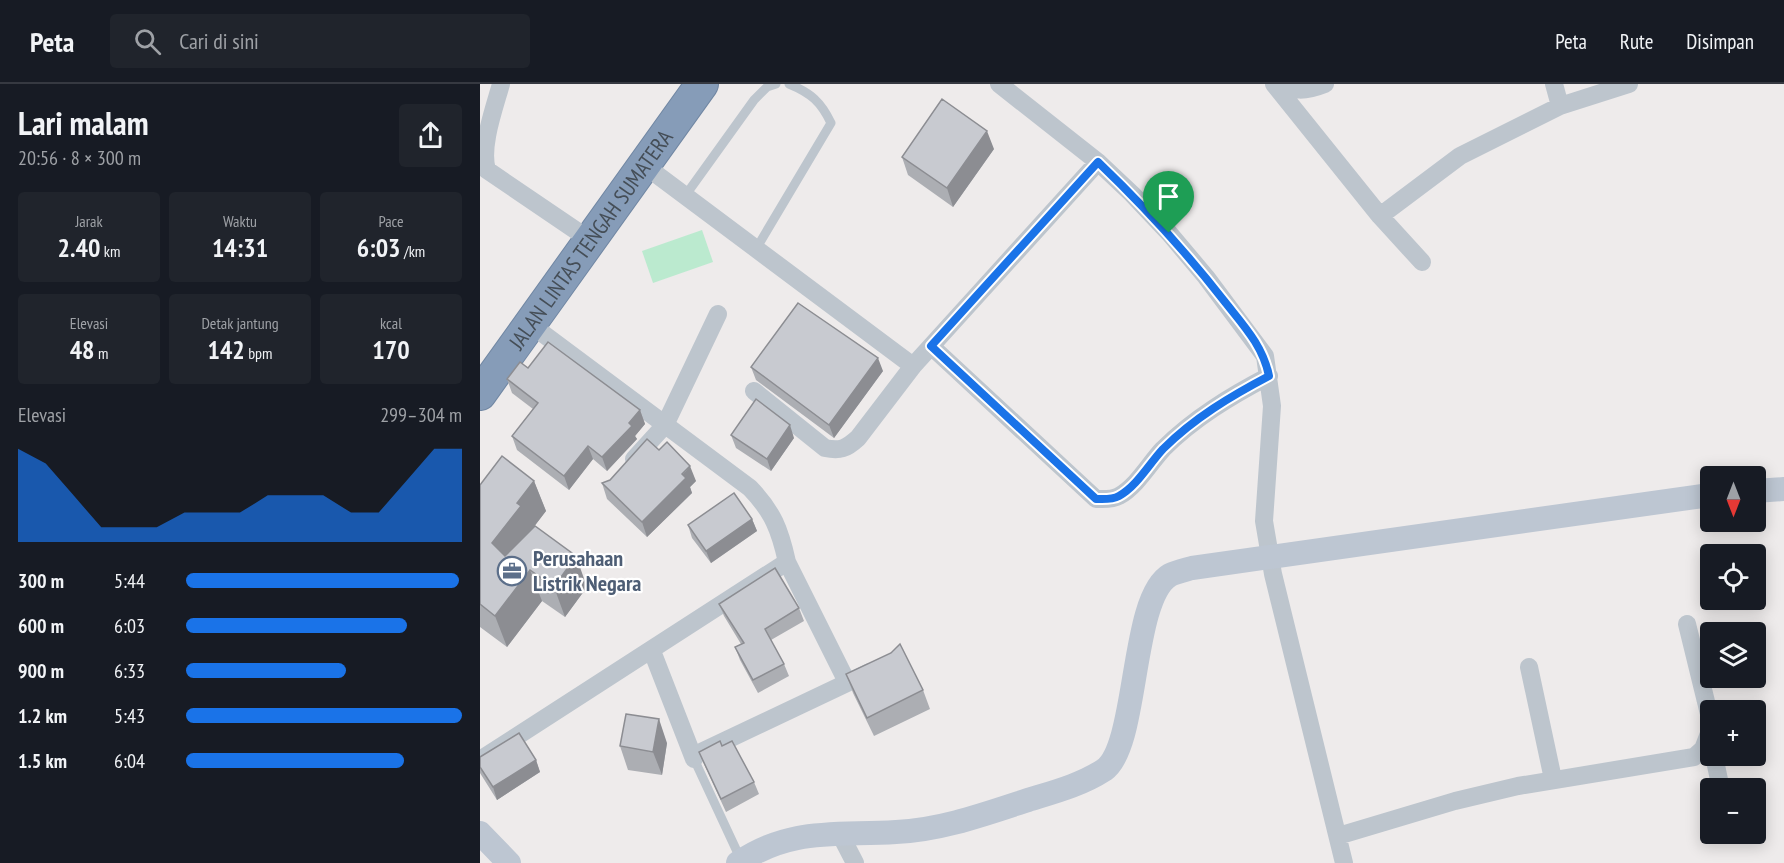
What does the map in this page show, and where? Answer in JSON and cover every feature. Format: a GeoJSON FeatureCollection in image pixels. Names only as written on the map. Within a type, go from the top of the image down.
{"type":"FeatureCollection","features":[{"type":"Feature","properties":{"kind":"highway","name":"JALAN LINTAS TENGAH SUMATERA"},"geometry":{"type":"LineString","coordinates":[[480,393],[702,84]]}},
{"type":"Feature","properties":{"kind":"street"},"geometry":{"type":"LineString","coordinates":[[501,84],[483,146],[484,169],[590,240]]}},
{"type":"Feature","properties":{"kind":"street"},"geometry":{"type":"LineString","coordinates":[[1274,84],[1295,91],[1308,91],[1325,84]]}},
{"type":"Feature","properties":{"kind":"street"},"geometry":{"type":"LineString","coordinates":[[1274,84],[1380,216],[1422,262]]}},
{"type":"Feature","properties":{"kind":"street"},"geometry":{"type":"LineString","coordinates":[[1554,84],[1560,106]]}},
{"type":"Feature","properties":{"kind":"street"},"geometry":{"type":"LineString","coordinates":[[1380,216],[1460,156],[1560,106],[1629,84]]}},
{"type":"Feature","properties":{"kind":"street"},"geometry":{"type":"LineString","coordinates":[[1010,87],[1098,162],[1169,233],[1206,277],[1265,356],[1272,406],[1264,521],[1270,558],[1344,863]]}},
{"type":"Feature","properties":{"kind":"street"},"geometry":{"type":"LineString","coordinates":[[754,392],[825,448],[847,449],[913,366],[1098,162]]}},
{"type":"Feature","properties":{"kind":"street"},"geometry":{"type":"LineString","coordinates":[[644,165],[913,366]]}},
{"type":"Feature","properties":{"kind":"street"},"geometry":{"type":"LineString","coordinates":[[621,472],[665,425],[718,314]]}},
{"type":"Feature","properties":{"kind":"street"},"geometry":{"type":"LineString","coordinates":[[530,324],[750,488],[769,507],[782,537],[787,562],[847,682]]}},
{"type":"Feature","properties":{"kind":"street"},"geometry":{"type":"LineString","coordinates":[[931,346],[1096,499],[1119,496],[1138,479],[1161,451],[1195,421],[1232,395],[1269,376]]}},
{"type":"Feature","properties":{"kind":"street"},"geometry":{"type":"LineString","coordinates":[[1766,490],[1784,489]]}},
{"type":"Feature","properties":{"kind":"street"},"geometry":{"type":"LineString","coordinates":[[740,862],[780,841],[807,835],[839,832],[896,832],[936,827],[1074,785],[1106,768],[1116,753],[1125,720],[1147,617],[1158,588],[1169,576],[1192,568],[1700,496]]}},
{"type":"Feature","properties":{"kind":"street"},"geometry":{"type":"LineString","coordinates":[[480,760],[787,562]]}},
{"type":"Feature","properties":{"kind":"street"},"geometry":{"type":"LineString","coordinates":[[1687,624],[1706,700]]}},
{"type":"Feature","properties":{"kind":"street"},"geometry":{"type":"LineString","coordinates":[[652,651],[694,757],[884,665]]}},
{"type":"Feature","properties":{"kind":"street"},"geometry":{"type":"LineString","coordinates":[[1529,667],[1553,779]]}},
{"type":"Feature","properties":{"kind":"street"},"geometry":{"type":"LineString","coordinates":[[1338,836],[1455,801],[1553,779],[1694,757],[1700,752]]}},
{"type":"Feature","properties":{"kind":"street"},"geometry":{"type":"LineString","coordinates":[[839,832],[855,863]]}},
{"type":"Feature","properties":{"kind":"street"},"geometry":{"type":"LineString","coordinates":[[480,833],[509,863]]}},
{"type":"Feature","properties":{"kind":"lane"},"geometry":{"type":"LineString","coordinates":[[685,196],[754,100],[767,87],[776,84]]}},
{"type":"Feature","properties":{"kind":"lane"},"geometry":{"type":"LineString","coordinates":[[756,249],[831,123],[822,105],[807,91],[789,84]]}},
{"type":"Feature","properties":{"kind":"lane"},"geometry":{"type":"LineString","coordinates":[[694,757],[740,862]]}},
{"type":"Feature","properties":{"kind":"green space"},"geometry":{"type":"Polygon","coordinates":[[[702,230],[713,262],[653,283],[642,251],[702,230]]]}},
{"type":"Feature","properties":{"kind":"building"},"geometry":{"type":"Polygon","coordinates":[[[942,99],[987,131],[947,188],[902,157],[942,99]]]}},
{"type":"Feature","properties":{"kind":"building"},"geometry":{"type":"Polygon","coordinates":[[[798,303],[878,358],[829,425],[751,367],[798,303]]]}},
{"type":"Feature","properties":{"kind":"building"},"geometry":{"type":"Polygon","coordinates":[[[548,342],[640,410],[629,423],[632,426],[602,457],[588,446],[564,476],[512,436],[538,403],[507,379],[520,362],[528,368],[548,342]]]}},
{"type":"Feature","properties":{"kind":"building"},"geometry":{"type":"Polygon","coordinates":[[[756,399],[790,425],[767,459],[731,435],[756,399]]]}},
{"type":"Feature","properties":{"kind":"building"},"geometry":{"type":"Polygon","coordinates":[[[647,439],[659,450],[667,442],[690,466],[682,474],[686,478],[642,522],[602,483],[610,480],[647,439]]]}},
{"type":"Feature","properties":{"kind":"building"},"geometry":{"type":"Polygon","coordinates":[[[502,456],[534,481],[517,503],[521,506],[492,543],[505,556],[535,526],[576,556],[554,587],[530,570],[495,616],[480,604],[480,485],[502,456]]]}},
{"type":"Feature","properties":{"kind":"building"},"geometry":{"type":"Polygon","coordinates":[[[734,493],[752,519],[706,551],[688,525],[734,493]]]}},
{"type":"Feature","properties":{"kind":"building"},"geometry":{"type":"Polygon","coordinates":[[[775,568],[799,608],[765,629],[784,664],[753,680],[735,647],[744,643],[719,604],[775,568]]]}},
{"type":"Feature","properties":{"kind":"building"},"geometry":{"type":"Polygon","coordinates":[[[900,644],[923,690],[867,718],[846,674],[891,653],[900,644]]]}},
{"type":"Feature","properties":{"kind":"building"},"geometry":{"type":"Polygon","coordinates":[[[626,714],[659,719],[653,752],[620,746],[626,714]]]}},
{"type":"Feature","properties":{"kind":"building"},"geometry":{"type":"Polygon","coordinates":[[[519,733],[536,760],[493,787],[480,767],[480,757],[519,733]]]}},
{"type":"Feature","properties":{"kind":"building"},"geometry":{"type":"Polygon","coordinates":[[[720,741],[722,746],[732,741],[754,782],[721,799],[699,752],[720,741]]]}},
{"type":"Feature","properties":{"kind":"place","name":"Perusahaan Listrik Negara"},"geometry":{"type":"Point","coordinates":[512,571]}},
{"type":"Feature","properties":{"kind":"route"},"geometry":{"type":"LineString","coordinates":[[1098,162],[1169,233],[1253,338],[1265,356],[1269,376],[1232,395],[1195,421],[1161,451],[1138,479],[1119,496],[1096,499],[931,346],[1098,162]]}}]}
